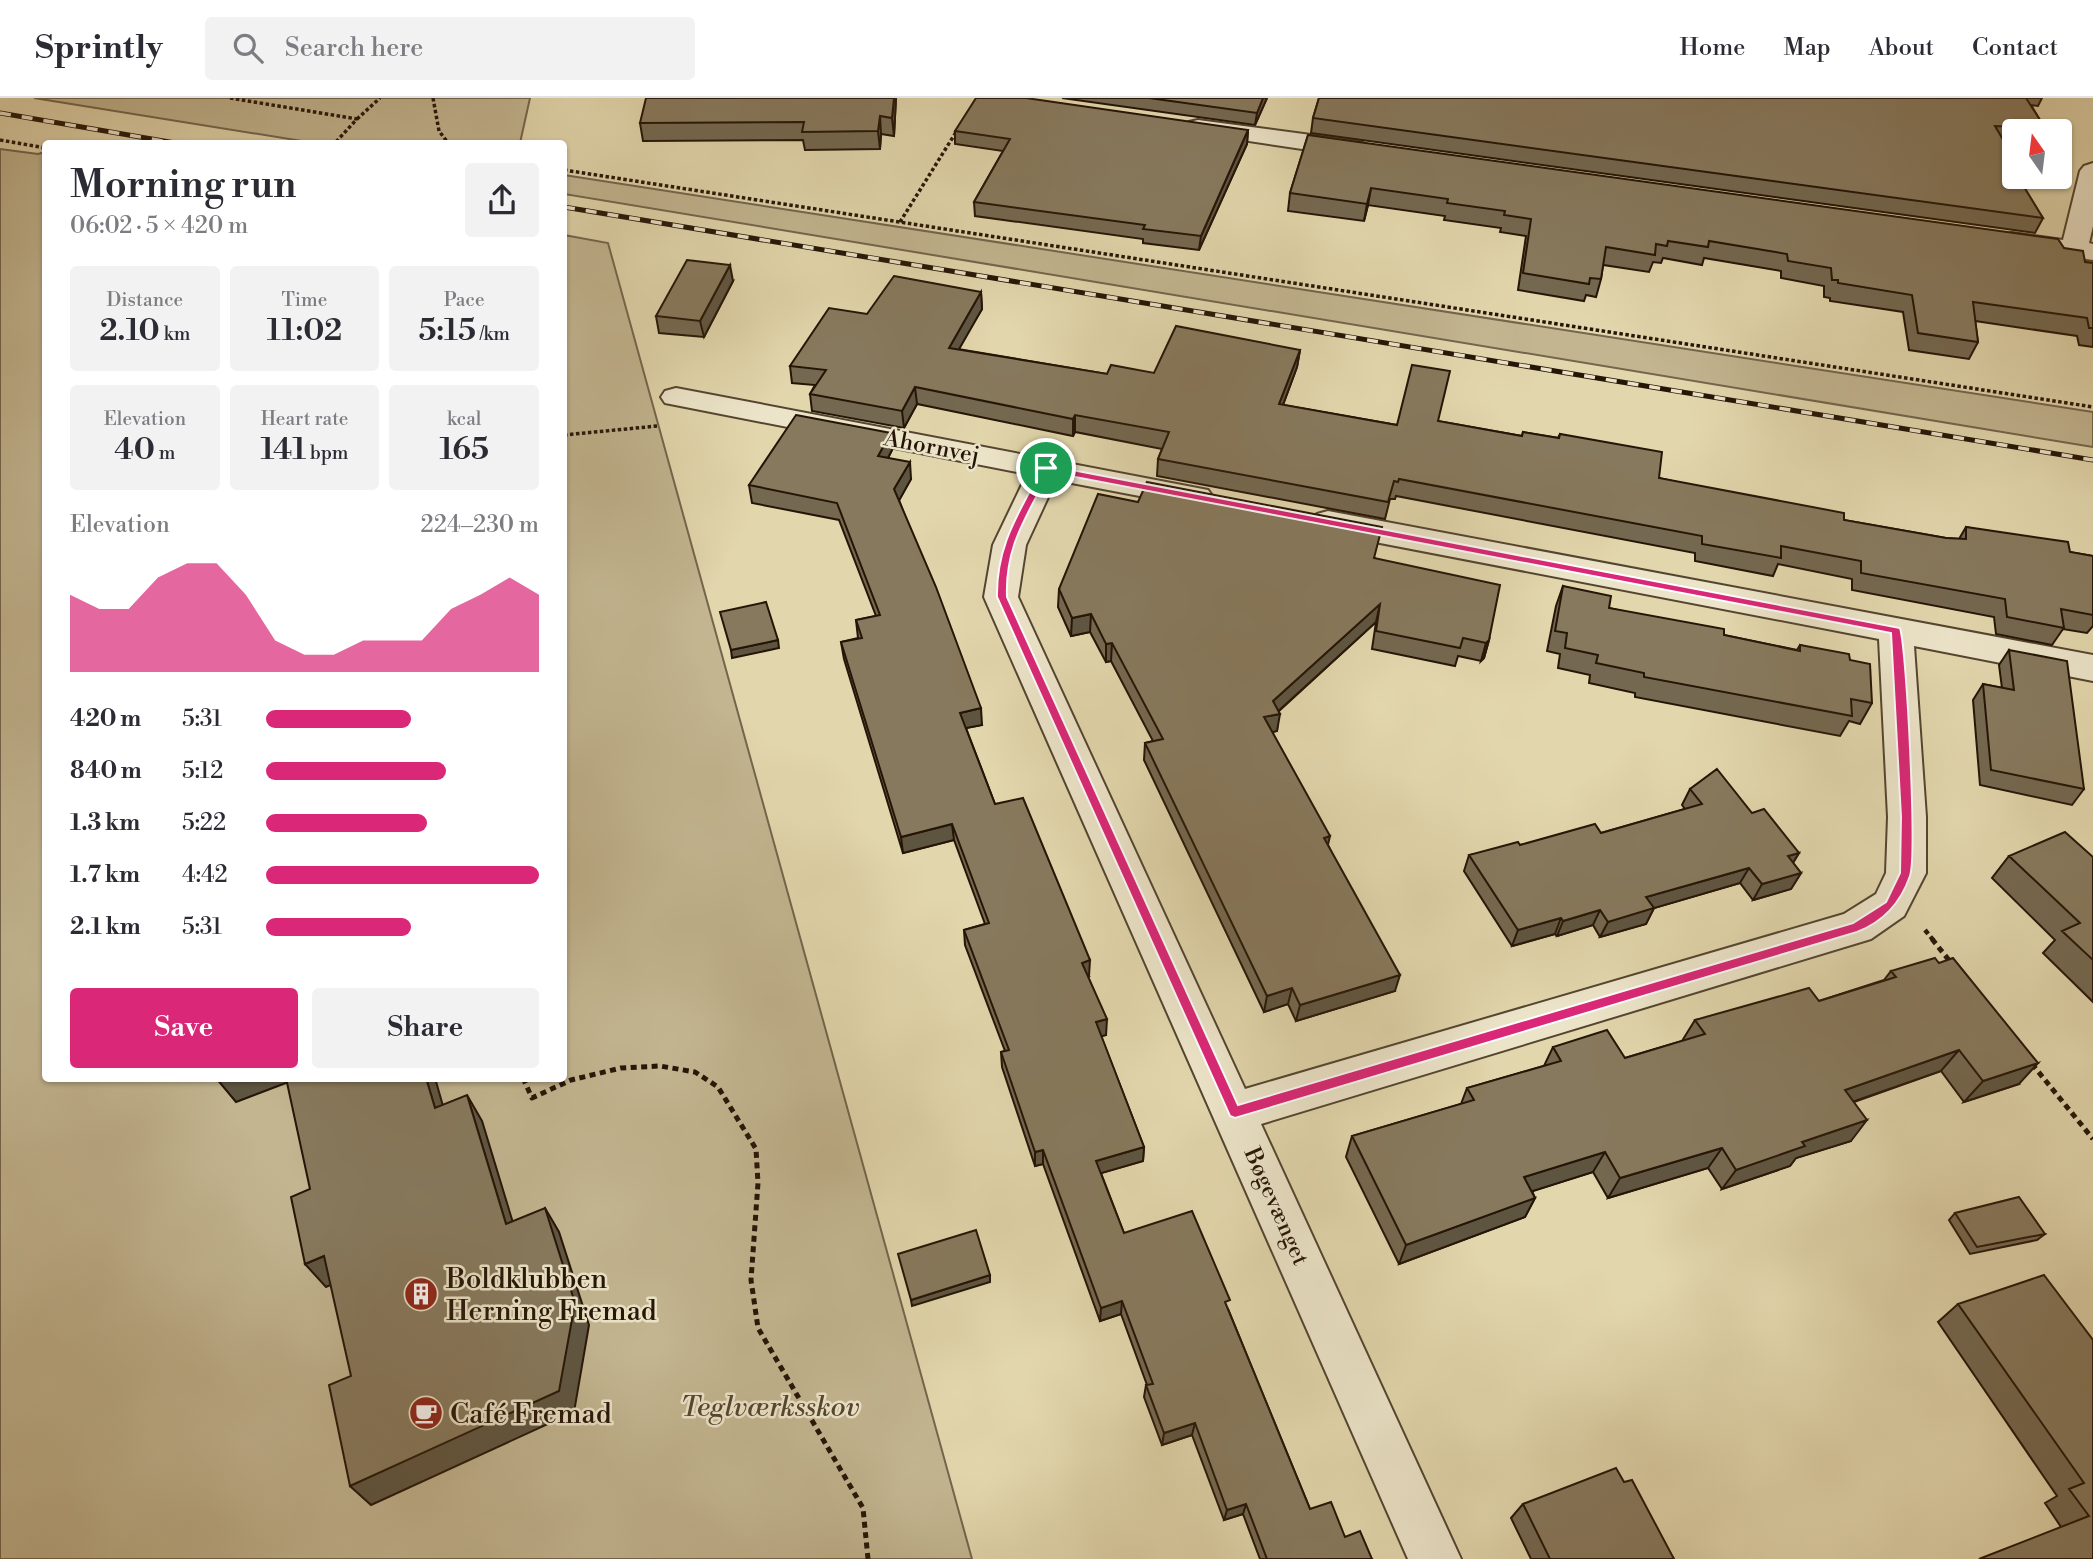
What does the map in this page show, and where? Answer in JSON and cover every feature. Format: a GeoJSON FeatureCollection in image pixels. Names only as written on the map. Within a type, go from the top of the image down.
{"type":"FeatureCollection","features":[{"type":"Feature","properties":{"kind":"street"},"geometry":{"type":"LineString","coordinates":[[1169,123],[1386,153]]}},
{"type":"Feature","properties":{"kind":"street"},"geometry":{"type":"LineString","coordinates":[[1992,238],[2083,251],[2093,171]]}},
{"type":"Feature","properties":{"kind":"street","name":"Ahornvej"},"geometry":{"type":"LineString","coordinates":[[676,397],[713,413],[1046,468],[1225,502]]}},
{"type":"Feature","properties":{"kind":"street","name":"Bøgevænget"},"geometry":{"type":"LineString","coordinates":[[1046,468],[1006,548],[1001,568],[1002,597],[1435,1559]]}},
{"type":"Feature","properties":{"kind":"street"},"geometry":{"type":"LineString","coordinates":[[1293,515],[2093,668]]}},
{"type":"Feature","properties":{"kind":"street"},"geometry":{"type":"LineString","coordinates":[[1235,1112],[1857,927],[1890,905],[1906,873],[1907,817],[1896,630]]}},
{"type":"Feature","properties":{"kind":"path"},"geometry":{"type":"LineString","coordinates":[[230,98],[357,119]]}},
{"type":"Feature","properties":{"kind":"path"},"geometry":{"type":"LineString","coordinates":[[338,140],[380,98]]}},
{"type":"Feature","properties":{"kind":"path"},"geometry":{"type":"LineString","coordinates":[[433,98],[439,131],[446,140]]}},
{"type":"Feature","properties":{"kind":"path"},"geometry":{"type":"LineString","coordinates":[[901,222],[962,121]]}},
{"type":"Feature","properties":{"kind":"path"},"geometry":{"type":"LineString","coordinates":[[0,140],[42,147]]}},
{"type":"Feature","properties":{"kind":"path"},"geometry":{"type":"LineString","coordinates":[[567,170],[2093,407]]}},
{"type":"Feature","properties":{"kind":"path"},"geometry":{"type":"LineString","coordinates":[[567,435],[713,413]]}},
{"type":"Feature","properties":{"kind":"path"},"geometry":{"type":"LineString","coordinates":[[1896,894],[1956,970]]}},
{"type":"Feature","properties":{"kind":"path"},"geometry":{"type":"LineString","coordinates":[[2025,1056],[2093,1139]]}},
{"type":"Feature","properties":{"kind":"path"},"geometry":{"type":"LineString","coordinates":[[567,1082],[621,1068],[660,1066],[695,1072],[718,1087],[756,1149],[758,1183],[751,1280],[758,1328],[863,1508],[868,1559]]}},
{"type":"Feature","properties":{"kind":"path"},"geometry":{"type":"LineString","coordinates":[[525,1082],[532,1098],[567,1082]]}},
{"type":"Feature","properties":{"kind":"green space"},"geometry":{"type":"Polygon","coordinates":[[[34,98],[530,98],[521,140],[295,140],[34,98]]]}},
{"type":"Feature","properties":{"kind":"green space","name":"Teglværksskov"},"geometry":{"type":"Polygon","coordinates":[[[0,149],[42,153],[42,1082],[567,1082],[567,236],[608,243],[972,1559],[0,1559],[0,149]]]}},
{"type":"Feature","properties":{"kind":"green space"},"geometry":{"type":"Polygon","coordinates":[[[567,175],[2093,412],[2093,447],[567,194],[567,175]]]}},
{"type":"Feature","properties":{"kind":"building"},"geometry":{"type":"Polygon","coordinates":[[[646,98],[894,98],[892,118],[880,116],[878,131],[802,132],[804,122],[640,123],[646,98]]]}},
{"type":"Feature","properties":{"kind":"building"},"geometry":{"type":"Polygon","coordinates":[[[976,98],[1026,98],[1248,130],[1201,236],[1143,229],[1145,225],[974,202],[1010,139],[955,131],[976,98]]]}},
{"type":"Feature","properties":{"kind":"building"},"geometry":{"type":"Polygon","coordinates":[[[1149,98],[1263,98],[1257,113],[1149,98]]]}},
{"type":"Feature","properties":{"kind":"building"},"geometry":{"type":"Polygon","coordinates":[[[1319,98],[2026,98],[2039,119],[2002,119],[2002,126],[1995,126],[2002,138],[2002,189],[2025,189],[2043,218],[1313,118],[1319,98]]]}},
{"type":"Feature","properties":{"kind":"building"},"geometry":{"type":"Polygon","coordinates":[[[1308,135],[2058,239],[2064,248],[2083,251],[2085,262],[2093,263],[2093,328],[2089,328],[2087,318],[1973,302],[1978,342],[1918,333],[1912,295],[1838,283],[1838,280],[1832,280],[1831,268],[1788,261],[1787,254],[1709,241],[1708,247],[1668,241],[1667,246],[1656,244],[1655,255],[1606,247],[1601,279],[1590,278],[1589,284],[1523,273],[1531,219],[1504,215],[1505,211],[1447,203],[1448,199],[1371,188],[1367,204],[1290,193],[1308,135]]]}},
{"type":"Feature","properties":{"kind":"building"},"geometry":{"type":"Polygon","coordinates":[[[687,260],[730,265],[700,321],[656,316],[687,260]]]}},
{"type":"Feature","properties":{"kind":"building"},"geometry":{"type":"Polygon","coordinates":[[[894,276],[981,292],[949,348],[1107,374],[1111,365],[1154,373],[1176,326],[1300,350],[1279,404],[1397,425],[1412,365],[1450,371],[1438,421],[1522,436],[1523,432],[1559,438],[1560,434],[1662,452],[1659,478],[1844,513],[1844,520],[1946,538],[1966,539],[1966,527],[2068,542],[2070,552],[2093,556],[2093,615],[2061,609],[2064,628],[2007,617],[2005,599],[1861,573],[1861,561],[1781,546],[1781,558],[1702,544],[1702,536],[1399,479],[1398,482],[1394,481],[1388,502],[1158,459],[1169,432],[1075,415],[1073,419],[915,387],[902,411],[810,394],[826,370],[790,366],[829,308],[867,314],[894,276]]]}},
{"type":"Feature","properties":{"kind":"building"},"geometry":{"type":"Polygon","coordinates":[[[796,415],[891,433],[878,456],[910,462],[894,489],[936,587],[981,708],[960,713],[995,804],[1023,798],[1090,960],[1082,963],[1107,1019],[1096,1022],[1144,1147],[1096,1161],[1124,1233],[1192,1211],[1230,1300],[1225,1302],[1310,1509],[1331,1502],[1345,1537],[1360,1531],[1372,1559],[1267,1559],[1246,1504],[1227,1510],[1195,1423],[1164,1433],[1146,1385],[1153,1384],[1122,1301],[1101,1308],[1043,1150],[1035,1152],[1001,1052],[1009,1050],[964,930],[989,923],[952,824],[901,837],[841,642],[862,638],[856,620],[880,615],[837,503],[749,485],[796,415]]]}},
{"type":"Feature","properties":{"kind":"building"},"geometry":{"type":"Polygon","coordinates":[[[1147,482],[1382,527],[1374,558],[1500,585],[1489,640],[1486,643],[1463,638],[1460,648],[1376,631],[1380,604],[1273,701],[1280,714],[1264,717],[1330,836],[1324,838],[1400,975],[1300,1005],[1292,988],[1267,996],[1145,743],[1163,739],[1112,643],[1106,644],[1091,614],[1072,618],[1059,589],[1098,494],[1138,502],[1147,482]]]}},
{"type":"Feature","properties":{"kind":"building"},"geometry":{"type":"Polygon","coordinates":[[[1563,586],[1611,596],[1609,608],[1724,629],[1724,635],[1800,651],[1800,645],[1849,654],[1850,660],[1870,664],[1872,703],[1851,699],[1852,716],[1644,677],[1644,673],[1596,663],[1598,655],[1565,648],[1567,633],[1555,631],[1563,586]]]}},
{"type":"Feature","properties":{"kind":"building"},"geometry":{"type":"Polygon","coordinates":[[[766,602],[778,640],[731,650],[720,612],[766,602]]]}},
{"type":"Feature","properties":{"kind":"building"},"geometry":{"type":"Polygon","coordinates":[[[2009,650],[2067,661],[2084,789],[1991,770],[1983,684],[2014,690],[2009,650]]]}},
{"type":"Feature","properties":{"kind":"building"},"geometry":{"type":"Polygon","coordinates":[[[1717,769],[1752,813],[1764,809],[1799,853],[1788,856],[1801,873],[1762,884],[1749,868],[1646,897],[1654,908],[1608,922],[1600,910],[1518,930],[1469,855],[1518,842],[1520,845],[1595,824],[1601,833],[1702,804],[1690,789],[1717,769]]]}},
{"type":"Feature","properties":{"kind":"building"},"geometry":{"type":"Polygon","coordinates":[[[2065,832],[2093,857],[2093,960],[2062,931],[2080,923],[2009,856],[2065,832]]]}},
{"type":"Feature","properties":{"kind":"building"},"geometry":{"type":"Polygon","coordinates":[[[1935,958],[1939,963],[1953,958],[2038,1063],[1983,1081],[1959,1050],[1845,1090],[1867,1120],[1802,1142],[1805,1146],[1736,1170],[1722,1148],[1620,1178],[1605,1152],[1524,1177],[1535,1198],[1406,1245],[1352,1136],[1474,1100],[1467,1088],[1561,1061],[1553,1047],[1607,1030],[1625,1058],[1705,1034],[1695,1020],[1809,988],[1819,1001],[1896,977],[1891,971],[1935,958]]]}},
{"type":"Feature","properties":{"kind":"building","name":"Boldklubben Herning Fremad"},"geometry":{"type":"Polygon","coordinates":[[[287,1082],[427,1082],[435,1108],[467,1095],[506,1224],[545,1208],[575,1303],[559,1391],[350,1486],[329,1385],[351,1376],[324,1256],[305,1264],[291,1197],[310,1189],[287,1082]]]}},
{"type":"Feature","properties":{"kind":"building"},"geometry":{"type":"Polygon","coordinates":[[[2019,1197],[2045,1234],[1977,1247],[1955,1213],[2019,1197]]]}},
{"type":"Feature","properties":{"kind":"building"},"geometry":{"type":"Polygon","coordinates":[[[976,1230],[990,1275],[911,1300],[898,1254],[976,1230]]]}},
{"type":"Feature","properties":{"kind":"building"},"geometry":{"type":"Polygon","coordinates":[[[2044,1275],[2093,1340],[2093,1559],[1979,1559],[2089,1516],[2069,1489],[2084,1483],[1958,1304],[2044,1275]]]}},
{"type":"Feature","properties":{"kind":"building"},"geometry":{"type":"Polygon","coordinates":[[[1616,1468],[1624,1482],[1632,1480],[1674,1559],[1550,1559],[1523,1504],[1616,1468]]]}},
{"type":"Feature","properties":{"kind":"railway"},"geometry":{"type":"LineString","coordinates":[[0,113],[158,140]]}},
{"type":"Feature","properties":{"kind":"railway"},"geometry":{"type":"LineString","coordinates":[[567,207],[2093,460]]}},
{"type":"Feature","properties":{"kind":"place","name":"Boldklubben Herning Fremad"},"geometry":{"type":"Point","coordinates":[421,1294]}},
{"type":"Feature","properties":{"kind":"place","name":"Café Fremad"},"geometry":{"type":"Point","coordinates":[426,1413]}},
{"type":"Feature","properties":{"kind":"route"},"geometry":{"type":"LineString","coordinates":[[1046,468],[1896,630],[1907,817],[1906,873],[1890,905],[1857,927],[1235,1112],[1002,597],[1001,568],[1006,548],[1046,468]]}}]}
